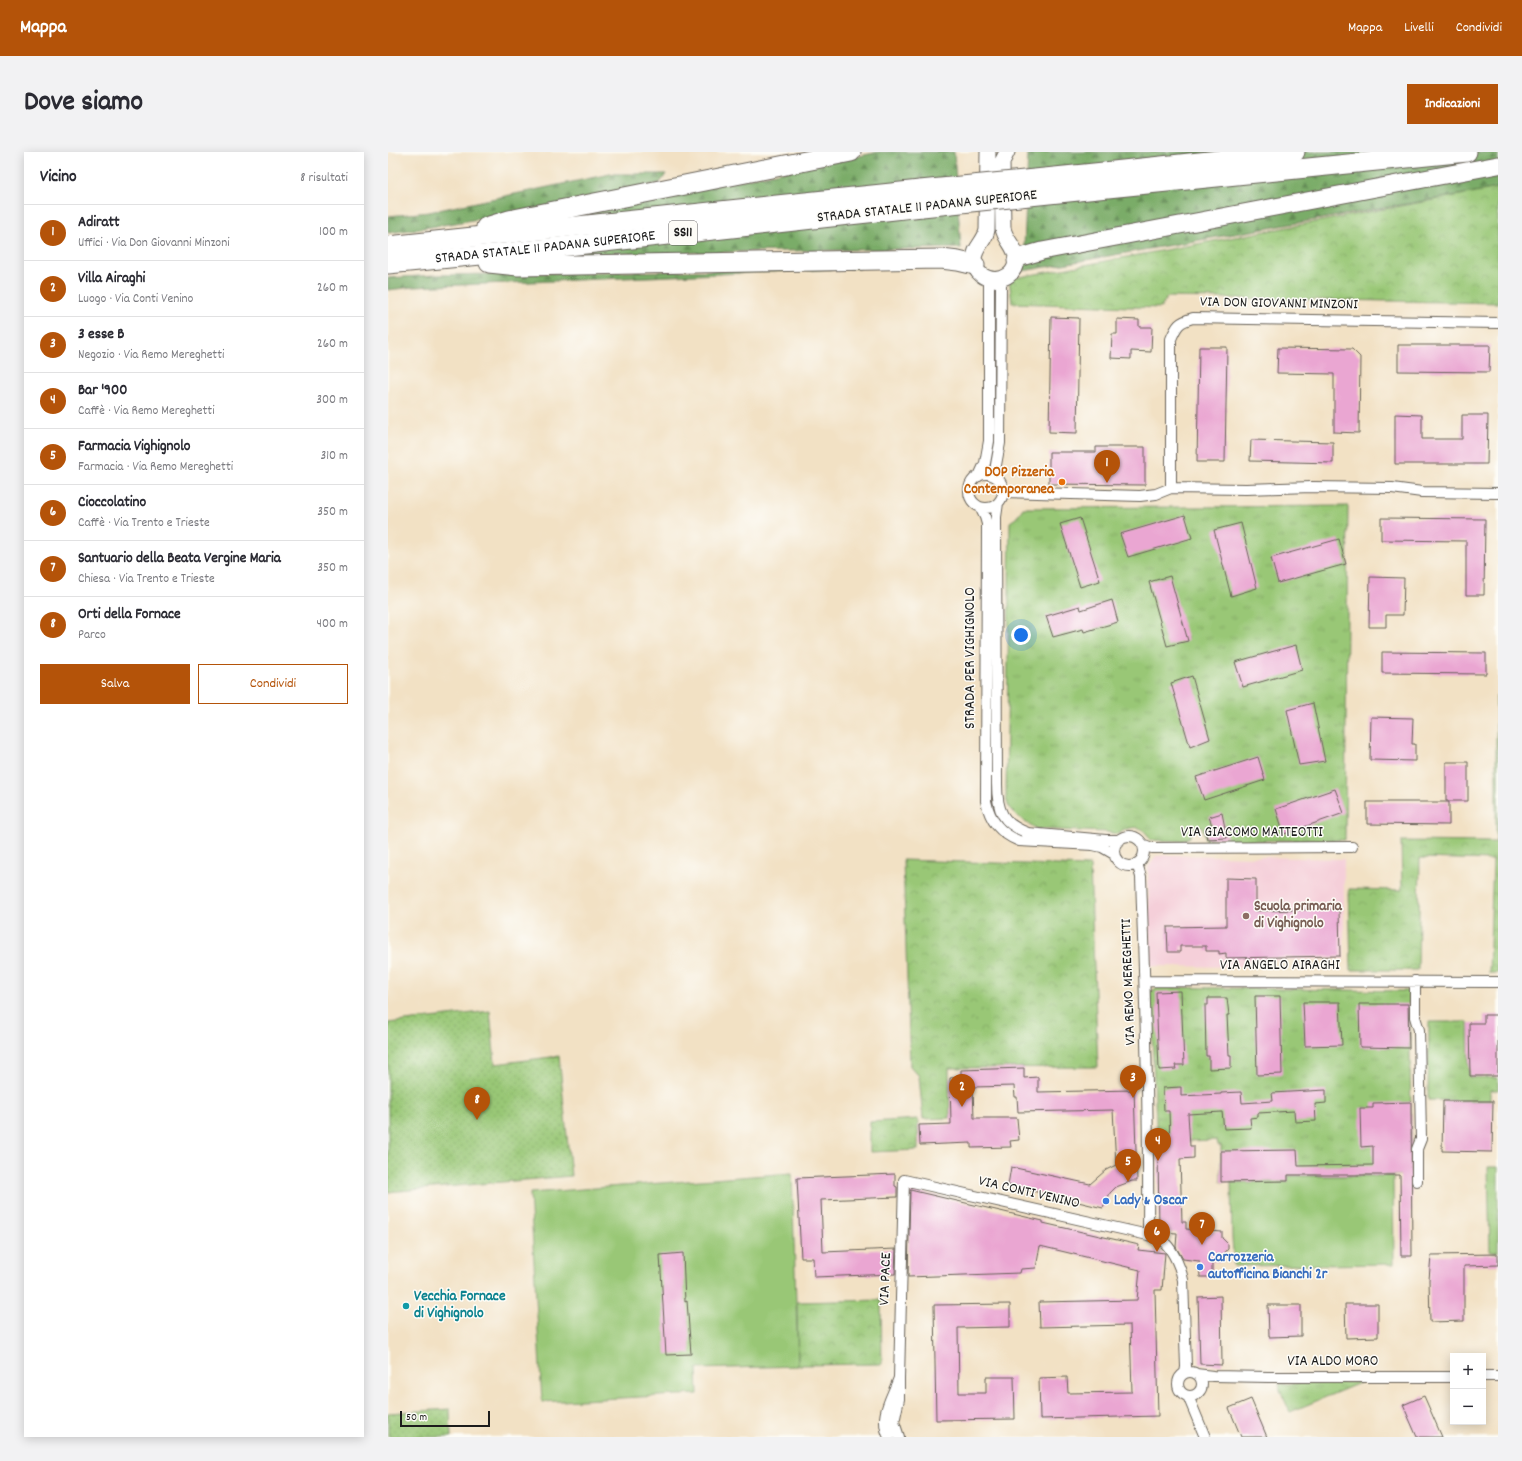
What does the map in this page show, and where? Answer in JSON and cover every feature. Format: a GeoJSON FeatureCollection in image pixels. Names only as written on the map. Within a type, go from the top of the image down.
{"type":"FeatureCollection","features":[{"type":"Feature","properties":{"kind":"highway"},"geometry":{"type":"LineString","coordinates":[[444,249],[509,220],[851,152]]}},
{"type":"Feature","properties":{"kind":"highway","name":"STRADA STATALE 11 PADANA SUPERIORE"},"geometry":{"type":"LineString","coordinates":[[1076,183],[1295,152]]}},
{"type":"Feature","properties":{"kind":"highway","name":"STRADA STATALE 11 PADANA SUPERIORE"},"geometry":{"type":"LineString","coordinates":[[388,246],[444,249],[538,250],[921,198],[1076,183],[1467,152]]}},
{"type":"Feature","properties":{"kind":"highway"},"geometry":{"type":"LineString","coordinates":[[444,249],[518,266],[941,259],[958,261],[975,266]]}},
{"type":"Feature","properties":{"kind":"highway","name":"STRADA STATALE 11 PADANA SUPERIORE"},"geometry":{"type":"LineString","coordinates":[[388,264],[444,249]]}},
{"type":"Feature","properties":{"kind":"main road"},"geometry":{"type":"LineString","coordinates":[[988,152],[987,230],[986,237],[975,251],[974,256],[975,266],[981,274],[995,279],[1011,273],[1016,261],[1015,252],[1004,235],[1003,228],[1002,162],[1007,152]]}},
{"type":"Feature","properties":{"kind":"main road"},"geometry":{"type":"LineString","coordinates":[[1016,261],[1022,257],[1042,251],[1498,165]]}},
{"type":"Feature","properties":{"kind":"street"},"geometry":{"type":"LineString","coordinates":[[979,476],[985,463],[989,441],[995,279]]}},
{"type":"Feature","properties":{"kind":"street"},"geometry":{"type":"LineString","coordinates":[[994,476],[1000,443],[995,279]]}},
{"type":"Feature","properties":{"kind":"street","name":"VIA DON GIOVANNI MINZONI"},"geometry":{"type":"LineString","coordinates":[[1171,488],[1172,339],[1176,328],[1182,321],[1193,318],[1498,323]]}},
{"type":"Feature","properties":{"kind":"street"},"geometry":{"type":"LineString","coordinates":[[985,474],[994,476],[1002,486],[1001,498],[998,503],[988,508],[980,507],[972,502],[969,494],[970,484],[979,476],[985,474]]}},
{"type":"Feature","properties":{"kind":"street"},"geometry":{"type":"LineString","coordinates":[[1002,492],[1140,496],[1156,494],[1171,488],[1246,489],[1312,487],[1392,488],[1422,492],[1498,493]]}},
{"type":"Feature","properties":{"kind":"street","name":"STRADA PER VIGHIGNOLO"},"geometry":{"type":"LineString","coordinates":[[998,503],[996,517],[997,800],[999,807],[1005,819],[1009,823],[1028,833],[1120,840]]}},
{"type":"Feature","properties":{"kind":"street","name":"STRADA PER VIGHIGNOLO"},"geometry":{"type":"LineString","coordinates":[[980,507],[987,524],[986,801],[988,811],[996,827],[1008,836],[1019,840],[1102,846],[1114,854]]}},
{"type":"Feature","properties":{"kind":"street"},"geometry":{"type":"LineString","coordinates":[[1128,836],[1134,838],[1146,849],[1143,857],[1136,867],[1123,865],[1118,862],[1114,854],[1115,846],[1120,840],[1128,836]]}},
{"type":"Feature","properties":{"kind":"street","name":"VIA GIACOMO MATTEOTTI"},"geometry":{"type":"LineString","coordinates":[[1146,849],[1352,847]]}},
{"type":"Feature","properties":{"kind":"street","name":"VIA REMO MEREGHETTI"},"geometry":{"type":"LineString","coordinates":[[1136,867],[1141,876],[1145,981],[1149,1143],[1148,1235]]}},
{"type":"Feature","properties":{"kind":"street","name":"VIA ANGELO AIRAGHI"},"geometry":{"type":"LineString","coordinates":[[1145,981],[1498,982]]}},
{"type":"Feature","properties":{"kind":"street"},"geometry":{"type":"LineString","coordinates":[[1415,981],[1415,1017],[1420,1030],[1421,1139],[1417,1149],[1417,1181]]}},
{"type":"Feature","properties":{"kind":"street","name":"VIA CONTI VENINO"},"geometry":{"type":"LineString","coordinates":[[904,1180],[1148,1235],[1165,1243],[1172,1253],[1182,1274],[1190,1371]]}},
{"type":"Feature","properties":{"kind":"street","name":"VIA PACE"},"geometry":{"type":"LineString","coordinates":[[899,1437],[894,1422],[899,1399],[904,1180]]}},
{"type":"Feature","properties":{"kind":"street"},"geometry":{"type":"LineString","coordinates":[[1191,1396],[1180,1391],[1178,1384],[1180,1377],[1190,1371],[1200,1379],[1202,1385]]}},
{"type":"Feature","properties":{"kind":"street","name":"VIA ALDO MORO"},"geometry":{"type":"LineString","coordinates":[[1190,1371],[1213,1376],[1450,1377]]}},
{"type":"Feature","properties":{"kind":"street"},"geometry":{"type":"LineString","coordinates":[[1191,1396],[1198,1392],[1202,1385],[1213,1376]]}},
{"type":"Feature","properties":{"kind":"street"},"geometry":{"type":"LineString","coordinates":[[1486,1376],[1498,1376]]}},
{"type":"Feature","properties":{"kind":"street","name":"VIA PACE"},"geometry":{"type":"LineString","coordinates":[[889,1437],[885,1424],[885,1414],[887,1403],[899,1378]]}},
{"type":"Feature","properties":{"kind":"street"},"geometry":{"type":"LineString","coordinates":[[1191,1396],[1194,1412],[1205,1437]]}},
{"type":"Feature","properties":{"kind":"shaded area","name":"Scuola primaria di Vighignolo"},"geometry":{"type":"Polygon","coordinates":[[[1169,855],[1344,859],[1344,959],[1247,961],[1247,967],[1150,966],[1148,867],[1156,856],[1169,855]]]}},
{"type":"Feature","properties":{"kind":"green space"},"geometry":{"type":"Polygon","coordinates":[[[879,152],[954,152],[961,248],[553,255],[543,220],[879,152]]]}},
{"type":"Feature","properties":{"kind":"green space"},"geometry":{"type":"Polygon","coordinates":[[[1028,152],[1498,152],[1498,188],[1023,271],[1028,152]]]}},
{"type":"Feature","properties":{"kind":"green space"},"geometry":{"type":"Polygon","coordinates":[[[610,174],[666,174],[660,183],[490,217],[388,233],[388,216],[429,212],[610,174]]]}},
{"type":"Feature","properties":{"kind":"green space"},"geometry":{"type":"Polygon","coordinates":[[[1498,188],[1498,303],[1167,297],[1161,308],[1012,303],[1009,279],[1498,188]]]}},
{"type":"Feature","properties":{"kind":"green space"},"geometry":{"type":"Polygon","coordinates":[[[860,268],[413,287],[388,290],[388,278],[436,275],[860,268]]]}},
{"type":"Feature","properties":{"kind":"green space"},"geometry":{"type":"Polygon","coordinates":[[[1348,506],[1345,840],[1206,841],[1202,826],[1193,828],[1190,837],[1182,841],[1150,840],[1144,831],[1137,828],[1128,829],[1118,834],[1106,832],[1037,829],[1025,822],[1009,808],[1006,798],[1010,522],[1016,518],[1023,508],[1348,506]]]}},
{"type":"Feature","properties":{"kind":"green space"},"geometry":{"type":"Polygon","coordinates":[[[1496,696],[1498,696],[1498,973],[1489,973],[1493,860],[1420,858],[1418,970],[1351,970],[1349,889],[1402,890],[1401,841],[1496,842],[1496,696]]]}},
{"type":"Feature","properties":{"kind":"green space"},"geometry":{"type":"Polygon","coordinates":[[[903,860],[1090,866],[1098,1067],[949,1068],[950,1118],[923,1119],[919,1076],[910,1066],[903,860]]]}},
{"type":"Feature","properties":{"kind":"green space"},"geometry":{"type":"Polygon","coordinates":[[[1158,987],[1409,991],[1412,1175],[1288,1175],[1221,1182],[1221,1145],[1218,1145],[1217,1140],[1157,1142],[1150,992],[1158,987]]]}},
{"type":"Feature","properties":{"kind":"green space"},"geometry":{"type":"Polygon","coordinates":[[[490,1011],[495,1064],[559,1056],[571,1176],[388,1192],[388,1023],[490,1011]]]}},
{"type":"Feature","properties":{"kind":"green space"},"geometry":{"type":"Polygon","coordinates":[[[1429,1022],[1468,1022],[1469,1077],[1498,1078],[1498,1090],[1490,1090],[1490,1101],[1428,1100],[1429,1022]]]}},
{"type":"Feature","properties":{"kind":"green space"},"geometry":{"type":"Polygon","coordinates":[[[918,1119],[918,1150],[870,1152],[870,1122],[918,1119]]]}},
{"type":"Feature","properties":{"kind":"green space"},"geometry":{"type":"Polygon","coordinates":[[[1488,1167],[1498,1167],[1498,1252],[1490,1252],[1488,1167]]]}},
{"type":"Feature","properties":{"kind":"green space"},"geometry":{"type":"Polygon","coordinates":[[[792,1173],[798,1366],[697,1369],[698,1394],[542,1402],[530,1193],[792,1173]]]}},
{"type":"Feature","properties":{"kind":"green space"},"geometry":{"type":"Polygon","coordinates":[[[1288,1176],[1393,1176],[1394,1264],[1234,1266],[1231,1182],[1288,1182],[1288,1176]]]}},
{"type":"Feature","properties":{"kind":"green space"},"geometry":{"type":"Polygon","coordinates":[[[881,1300],[882,1364],[798,1365],[797,1302],[881,1300]]]}},
{"type":"Feature","properties":{"kind":"green space"},"geometry":{"type":"Polygon","coordinates":[[[1362,1382],[1290,1412],[1280,1390],[1279,1384],[1362,1382]]]}},
{"type":"Feature","properties":{"kind":"green space"},"geometry":{"type":"Polygon","coordinates":[[[450,1409],[451,1437],[388,1437],[388,1413],[450,1409]]]}},
{"type":"Feature","properties":{"kind":"building"},"geometry":{"type":"Polygon","coordinates":[[[1051,317],[1079,318],[1077,433],[1049,432],[1051,317]]]}},
{"type":"Feature","properties":{"kind":"building"},"geometry":{"type":"Polygon","coordinates":[[[1117,319],[1139,320],[1139,327],[1152,327],[1151,352],[1131,351],[1131,359],[1111,358],[1112,334],[1117,334],[1117,319]]]}},
{"type":"Feature","properties":{"kind":"building"},"geometry":{"type":"Polygon","coordinates":[[[1398,345],[1490,345],[1489,372],[1398,371],[1398,345]]]}},
{"type":"Feature","properties":{"kind":"building"},"geometry":{"type":"Polygon","coordinates":[[[1199,347],[1227,347],[1225,462],[1197,462],[1199,347]]]}},
{"type":"Feature","properties":{"kind":"building"},"geometry":{"type":"Polygon","coordinates":[[[1278,348],[1352,349],[1360,357],[1359,433],[1334,432],[1334,374],[1277,373],[1278,348]]]}},
{"type":"Feature","properties":{"kind":"building"},"geometry":{"type":"Polygon","coordinates":[[[1395,414],[1422,415],[1422,439],[1462,439],[1462,415],[1488,415],[1487,464],[1395,464],[1395,414]]]}},
{"type":"Feature","properties":{"kind":"building"},"geometry":{"type":"Polygon","coordinates":[[[1251,440],[1333,442],[1333,463],[1250,461],[1251,440]]]}},
{"type":"Feature","properties":{"kind":"building"},"geometry":{"type":"Polygon","coordinates":[[[1096,447],[1145,447],[1145,485],[1049,484],[1049,452],[1096,452],[1096,447]]]}},
{"type":"Feature","properties":{"kind":"building"},"geometry":{"type":"Polygon","coordinates":[[[1185,515],[1192,538],[1128,557],[1120,534],[1185,515]]]}},
{"type":"Feature","properties":{"kind":"building"},"geometry":{"type":"Polygon","coordinates":[[[1080,518],[1100,581],[1080,587],[1060,524],[1080,518]]]}},
{"type":"Feature","properties":{"kind":"building"},"geometry":{"type":"Polygon","coordinates":[[[1381,518],[1485,519],[1484,595],[1466,595],[1466,541],[1381,540],[1381,518]]]}},
{"type":"Feature","properties":{"kind":"building"},"geometry":{"type":"Polygon","coordinates":[[[1241,523],[1257,588],[1231,596],[1214,530],[1241,523]]]}},
{"type":"Feature","properties":{"kind":"building"},"geometry":{"type":"Polygon","coordinates":[[[1339,539],[1346,564],[1278,583],[1271,558],[1339,539]]]}},
{"type":"Feature","properties":{"kind":"building"},"geometry":{"type":"Polygon","coordinates":[[[1170,576],[1188,641],[1167,646],[1149,582],[1170,576]]]}},
{"type":"Feature","properties":{"kind":"building"},"geometry":{"type":"Polygon","coordinates":[[[1370,577],[1404,578],[1403,615],[1386,615],[1386,627],[1369,627],[1370,577]]]}},
{"type":"Feature","properties":{"kind":"building"},"geometry":{"type":"Polygon","coordinates":[[[1112,600],[1118,622],[1084,632],[1083,629],[1053,637],[1046,616],[1080,606],[1081,610],[1112,600]]]}},
{"type":"Feature","properties":{"kind":"building"},"geometry":{"type":"Polygon","coordinates":[[[1296,645],[1302,670],[1243,687],[1235,662],[1296,645]]]}},
{"type":"Feature","properties":{"kind":"building"},"geometry":{"type":"Polygon","coordinates":[[[1382,652],[1486,653],[1486,674],[1382,673],[1382,652]]]}},
{"type":"Feature","properties":{"kind":"building"},"geometry":{"type":"Polygon","coordinates":[[[1192,676],[1210,739],[1190,747],[1171,683],[1192,676]]]}},
{"type":"Feature","properties":{"kind":"building"},"geometry":{"type":"Polygon","coordinates":[[[1313,703],[1325,761],[1299,765],[1287,710],[1313,703]]]}},
{"type":"Feature","properties":{"kind":"building"},"geometry":{"type":"Polygon","coordinates":[[[1371,717],[1413,718],[1412,744],[1415,744],[1415,761],[1370,760],[1371,717]]]}},
{"type":"Feature","properties":{"kind":"building"},"geometry":{"type":"Polygon","coordinates":[[[1258,757],[1265,780],[1204,800],[1196,777],[1258,757]]]}},
{"type":"Feature","properties":{"kind":"building"},"geometry":{"type":"Polygon","coordinates":[[[1446,762],[1468,762],[1468,801],[1446,801],[1446,762]]]}},
{"type":"Feature","properties":{"kind":"building"},"geometry":{"type":"Polygon","coordinates":[[[1335,789],[1344,813],[1284,834],[1276,809],[1335,789]]]}},
{"type":"Feature","properties":{"kind":"building"},"geometry":{"type":"Polygon","coordinates":[[[1367,802],[1449,802],[1449,825],[1367,824],[1367,802]]]}},
{"type":"Feature","properties":{"kind":"building"},"geometry":{"type":"Polygon","coordinates":[[[1222,813],[1227,838],[1207,839],[1205,830],[1213,828],[1209,817],[1222,813]]]}},
{"type":"Feature","properties":{"kind":"building"},"geometry":{"type":"Polygon","coordinates":[[[1226,878],[1256,879],[1256,911],[1339,909],[1340,956],[1226,958],[1226,953],[1219,954],[1219,951],[1206,951],[1206,946],[1180,946],[1180,952],[1168,952],[1167,927],[1226,926],[1226,878]]]}},
{"type":"Feature","properties":{"kind":"building"},"geometry":{"type":"Polygon","coordinates":[[[1181,991],[1184,1065],[1175,1065],[1176,1069],[1159,1070],[1156,992],[1181,991]]]}},
{"type":"Feature","properties":{"kind":"building"},"geometry":{"type":"Polygon","coordinates":[[[1255,996],[1280,996],[1282,1074],[1257,1075],[1255,996]]]}},
{"type":"Feature","properties":{"kind":"building"},"geometry":{"type":"Polygon","coordinates":[[[1208,998],[1227,998],[1229,1015],[1227,1015],[1229,1055],[1231,1055],[1231,1068],[1209,1069],[1209,1056],[1206,1056],[1205,1005],[1208,1005],[1208,998]]]}},
{"type":"Feature","properties":{"kind":"building"},"geometry":{"type":"Polygon","coordinates":[[[1303,1002],[1340,1002],[1342,1045],[1305,1046],[1303,1002]]]}},
{"type":"Feature","properties":{"kind":"building"},"geometry":{"type":"Polygon","coordinates":[[[1359,1004],[1408,1004],[1409,1048],[1360,1047],[1359,1004]]]}},
{"type":"Feature","properties":{"kind":"building"},"geometry":{"type":"Polygon","coordinates":[[[1484,1015],[1498,1015],[1498,1076],[1470,1076],[1469,1023],[1484,1023],[1484,1015]]]}},
{"type":"Feature","properties":{"kind":"building"},"geometry":{"type":"Polygon","coordinates":[[[1024,1068],[1024,1078],[1038,1077],[1038,1092],[1134,1090],[1137,1181],[1132,1181],[1116,1187],[1110,1193],[1103,1208],[1008,1185],[1011,1167],[1090,1184],[1106,1170],[1116,1165],[1113,1110],[1018,1112],[1017,1097],[1015,1097],[1014,1086],[973,1087],[974,1118],[1017,1118],[1019,1140],[1010,1141],[1011,1147],[971,1148],[971,1143],[920,1145],[919,1125],[951,1124],[950,1078],[961,1077],[961,1070],[1024,1068]]]}},
{"type":"Feature","properties":{"kind":"building"},"geometry":{"type":"Polygon","coordinates":[[[1181,1087],[1181,1096],[1241,1092],[1242,1103],[1273,1101],[1272,1093],[1326,1090],[1326,1103],[1315,1104],[1316,1121],[1295,1122],[1294,1111],[1258,1113],[1258,1117],[1250,1118],[1251,1128],[1224,1129],[1222,1112],[1188,1114],[1190,1146],[1194,1146],[1194,1158],[1180,1159],[1182,1222],[1186,1222],[1186,1229],[1222,1232],[1222,1238],[1228,1244],[1228,1249],[1221,1257],[1220,1262],[1212,1261],[1212,1277],[1200,1277],[1199,1261],[1183,1259],[1176,1247],[1177,1233],[1159,1232],[1158,1147],[1170,1146],[1169,1111],[1164,1111],[1163,1088],[1181,1087]]]}},
{"type":"Feature","properties":{"kind":"building"},"geometry":{"type":"Polygon","coordinates":[[[1443,1101],[1493,1101],[1492,1152],[1442,1151],[1443,1101]]]}},
{"type":"Feature","properties":{"kind":"building"},"geometry":{"type":"Polygon","coordinates":[[[1411,1102],[1412,1256],[1401,1256],[1400,1175],[1288,1175],[1288,1181],[1221,1182],[1221,1151],[1297,1150],[1298,1166],[1373,1165],[1373,1146],[1361,1147],[1360,1108],[1373,1108],[1373,1103],[1411,1102]]]}},
{"type":"Feature","properties":{"kind":"building"},"geometry":{"type":"Polygon","coordinates":[[[895,1174],[897,1197],[821,1200],[823,1252],[896,1249],[895,1274],[814,1277],[813,1258],[801,1258],[797,1178],[895,1174]]]}},
{"type":"Feature","properties":{"kind":"building"},"geometry":{"type":"Polygon","coordinates":[[[910,1190],[1139,1245],[1138,1250],[1165,1253],[1162,1290],[1155,1290],[1158,1416],[1040,1419],[1039,1378],[1067,1377],[1068,1393],[1132,1392],[1130,1325],[1040,1327],[1039,1302],[1137,1300],[1140,1270],[1040,1246],[1036,1268],[1021,1269],[1020,1273],[908,1277],[910,1190]]]}},
{"type":"Feature","properties":{"kind":"building"},"geometry":{"type":"Polygon","coordinates":[[[683,1253],[685,1302],[687,1301],[691,1354],[666,1355],[660,1255],[683,1253]]]}},
{"type":"Feature","properties":{"kind":"building"},"geometry":{"type":"Polygon","coordinates":[[[1498,1254],[1498,1265],[1464,1266],[1464,1321],[1430,1322],[1429,1280],[1431,1255],[1498,1254]]]}},
{"type":"Feature","properties":{"kind":"building"},"geometry":{"type":"Polygon","coordinates":[[[1221,1296],[1222,1365],[1200,1364],[1198,1297],[1221,1296]]]}},
{"type":"Feature","properties":{"kind":"building"},"geometry":{"type":"Polygon","coordinates":[[[1010,1304],[1010,1327],[958,1328],[959,1393],[986,1393],[986,1377],[1014,1377],[1015,1419],[936,1420],[934,1305],[1010,1304]]]}},
{"type":"Feature","properties":{"kind":"building"},"geometry":{"type":"Polygon","coordinates":[[[1345,1304],[1378,1304],[1378,1337],[1346,1338],[1345,1304]]]}},
{"type":"Feature","properties":{"kind":"building"},"geometry":{"type":"Polygon","coordinates":[[[1268,1305],[1301,1305],[1301,1336],[1269,1337],[1268,1305]]]}},
{"type":"Feature","properties":{"kind":"building"},"geometry":{"type":"Polygon","coordinates":[[[1424,1396],[1442,1437],[1417,1437],[1403,1405],[1424,1396]]]}},
{"type":"Feature","properties":{"kind":"building"},"geometry":{"type":"Polygon","coordinates":[[[1251,1399],[1267,1437],[1241,1437],[1229,1408],[1251,1399]]]}},
{"type":"Feature","properties":{"kind":"place","name":"DOP Pizzeria Contemporanea"},"geometry":{"type":"Point","coordinates":[1062,482]}},
{"type":"Feature","properties":{"kind":"place","name":"Adiratt"},"geometry":{"type":"Point","coordinates":[1107,483]}},
{"type":"Feature","properties":{"kind":"place","name":"Scuola primaria di Vighignolo"},"geometry":{"type":"Point","coordinates":[1246,916]}},
{"type":"Feature","properties":{"kind":"place","name":"3 esse B"},"geometry":{"type":"Point","coordinates":[1133,1098]}},
{"type":"Feature","properties":{"kind":"place","name":"Villa Airaghi"},"geometry":{"type":"Point","coordinates":[962,1107]}},
{"type":"Feature","properties":{"kind":"place","name":"Orti della Fornace"},"geometry":{"type":"Point","coordinates":[477,1120]}},
{"type":"Feature","properties":{"kind":"place","name":"Bar '900"},"geometry":{"type":"Point","coordinates":[1158,1161]}},
{"type":"Feature","properties":{"kind":"place","name":"Farmacia Vighignolo"},"geometry":{"type":"Point","coordinates":[1128,1182]}},
{"type":"Feature","properties":{"kind":"place","name":"Lady & Oscar"},"geometry":{"type":"Point","coordinates":[1106,1201]}},
{"type":"Feature","properties":{"kind":"place","name":"Santuario della Beata Vergine Maria"},"geometry":{"type":"Point","coordinates":[1202,1245]}},
{"type":"Feature","properties":{"kind":"place","name":"Cioccolatino"},"geometry":{"type":"Point","coordinates":[1157,1252]}},
{"type":"Feature","properties":{"kind":"place","name":"Carrozzeria autofficina Bianchi 2r"},"geometry":{"type":"Point","coordinates":[1200,1267]}},
{"type":"Feature","properties":{"kind":"place","name":"Vecchia Fornace di Vighignolo"},"geometry":{"type":"Point","coordinates":[406,1306]}}]}
